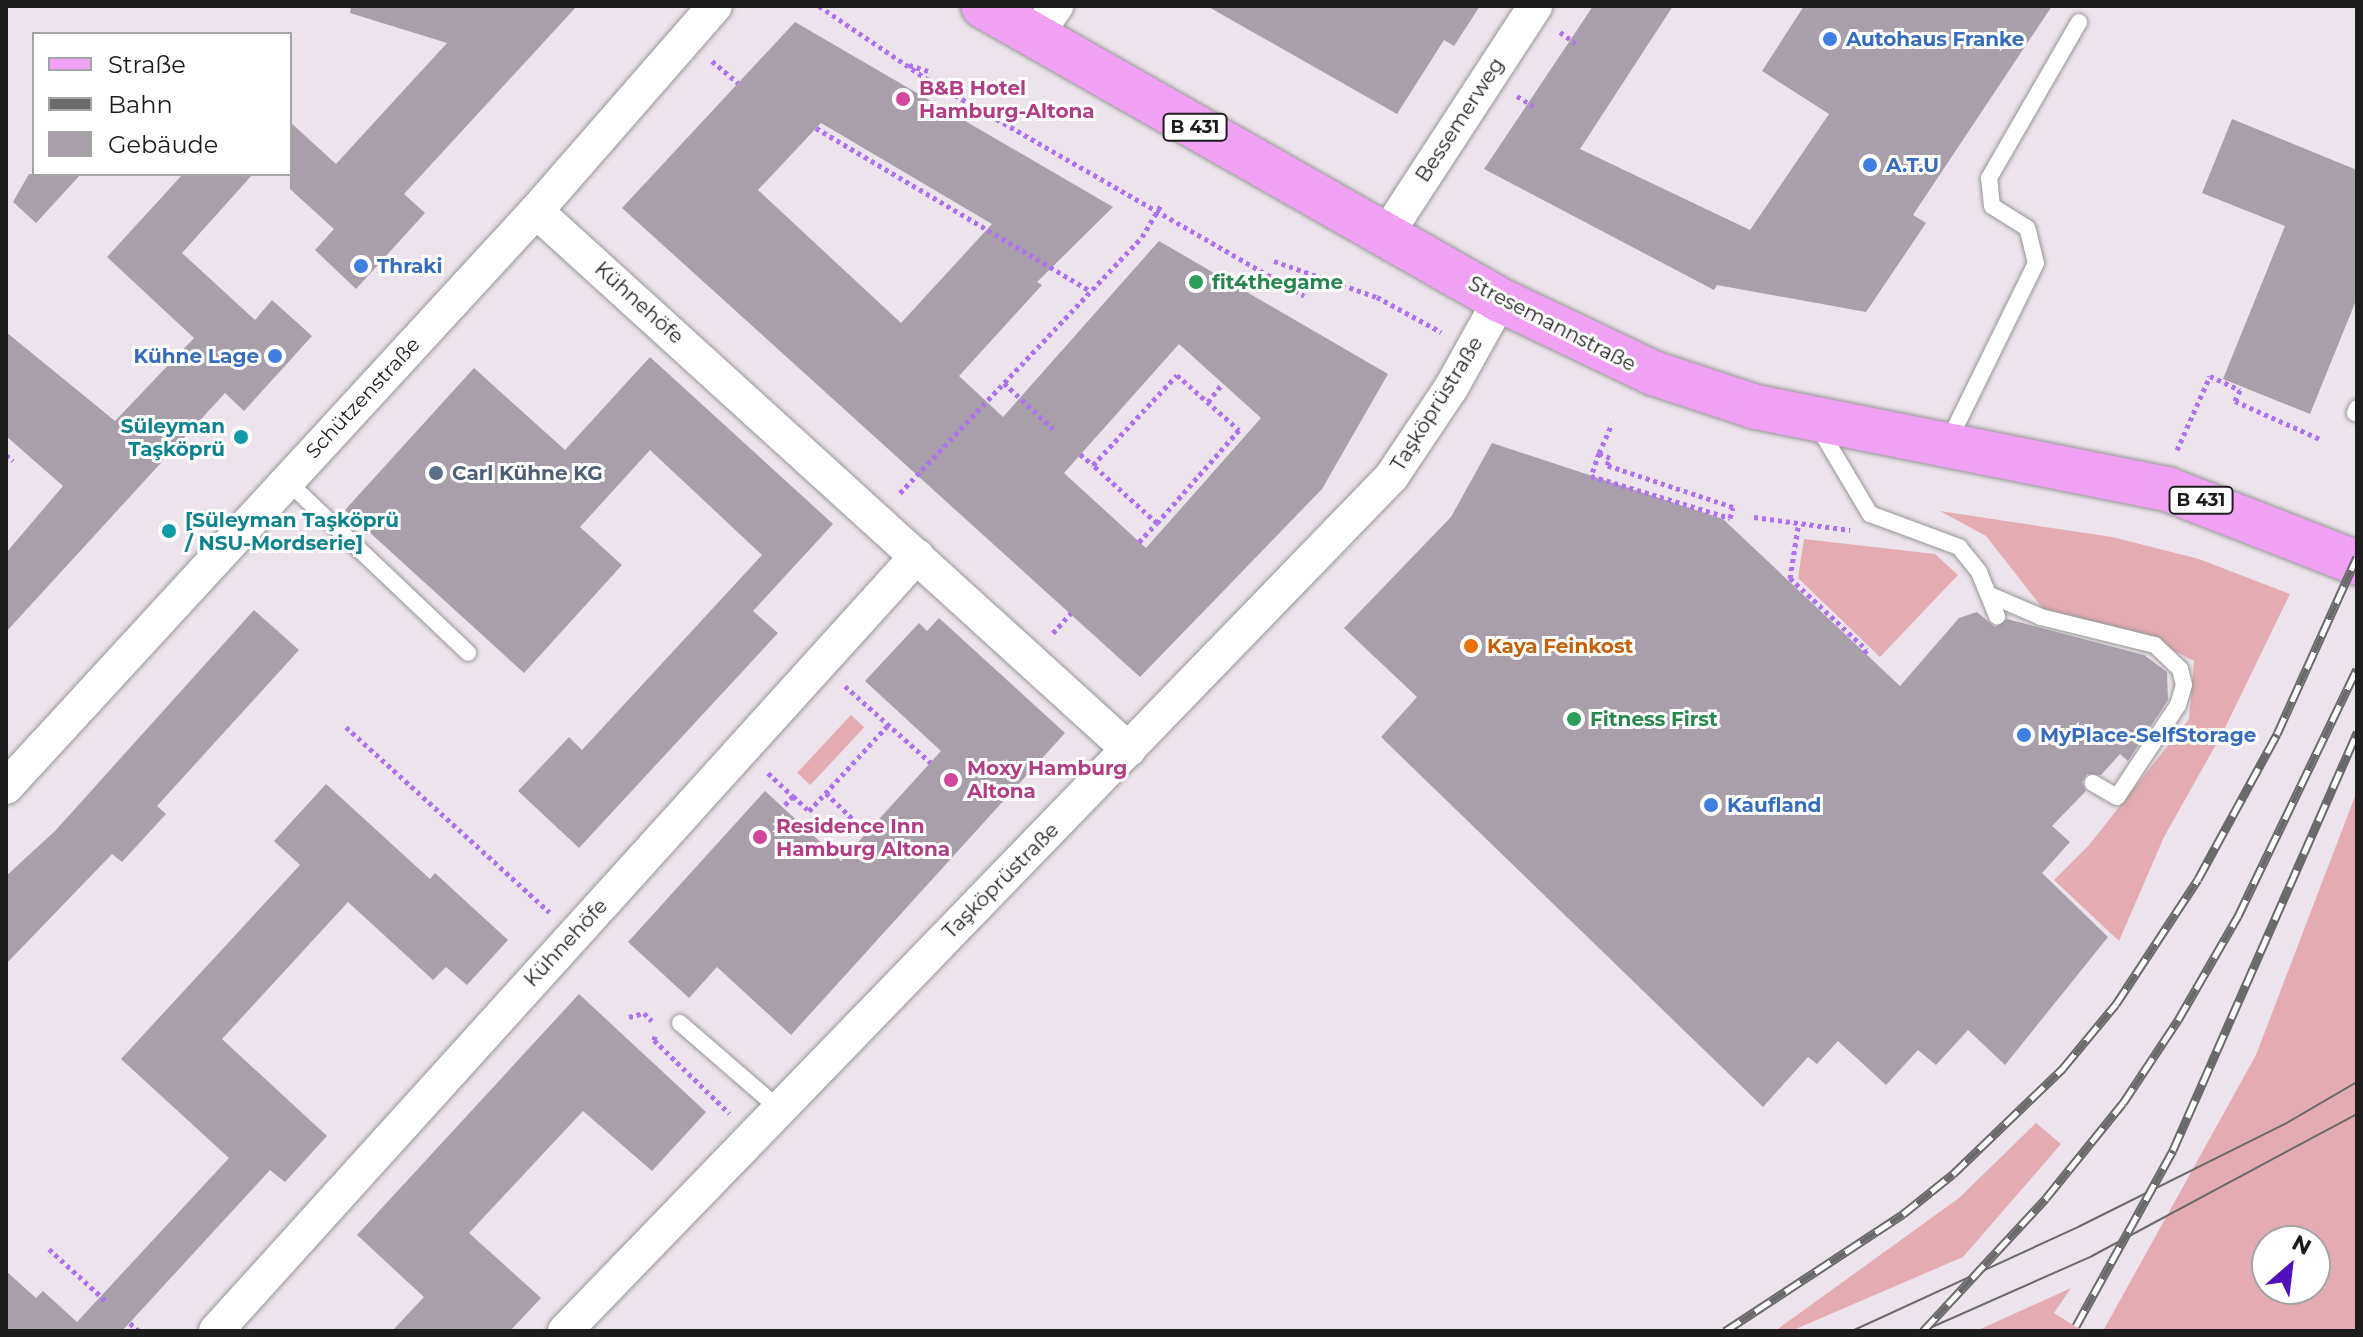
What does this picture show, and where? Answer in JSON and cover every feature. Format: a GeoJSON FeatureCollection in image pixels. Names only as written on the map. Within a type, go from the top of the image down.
{"type":"FeatureCollection","features":[{"type":"Feature","properties":{"kind":"main road","name":"Stresemannstraße"},"geometry":{"type":"LineString","coordinates":[[983,6],[1046,21],[1386,235],[1500,300],[1653,373],[1814,420],[1947,443],[2167,489],[2357,563]]}},
{"type":"Feature","properties":{"kind":"street","name":"Schützenstraße"},"geometry":{"type":"LineString","coordinates":[[6,787],[536,211],[715,6]]}},
{"type":"Feature","properties":{"kind":"street","name":"Bessemerweg"},"geometry":{"type":"LineString","coordinates":[[1386,235],[1546,18]]}},
{"type":"Feature","properties":{"kind":"street","name":"Kühnehöfe"},"geometry":{"type":"LineString","coordinates":[[536,211],[879,518],[1129,750]]}},
{"type":"Feature","properties":{"kind":"street","name":"Taşköprüstraße"},"geometry":{"type":"LineString","coordinates":[[565,1331],[1392,476],[1451,388],[1500,300]]}},
{"type":"Feature","properties":{"kind":"street","name":"Kühnehöfe"},"geometry":{"type":"LineString","coordinates":[[216,1331],[917,556]]}},
{"type":"Feature","properties":{"kind":"lane"},"geometry":{"type":"LineString","coordinates":[[1947,443],[2036,263],[2027,228],[1992,206],[1989,178],[2079,22]]}},
{"type":"Feature","properties":{"kind":"lane"},"geometry":{"type":"LineString","coordinates":[[1814,420],[1862,504],[1891,526],[1937,536],[1959,547],[1990,595],[1997,616]]}},
{"type":"Feature","properties":{"kind":"lane"},"geometry":{"type":"LineString","coordinates":[[286,480],[468,653]]}},
{"type":"Feature","properties":{"kind":"lane"},"geometry":{"type":"LineString","coordinates":[[1990,595],[2041,617],[2155,645],[2180,669],[2184,685],[2178,705],[2117,797],[2093,783]]}},
{"type":"Feature","properties":{"kind":"lane"},"geometry":{"type":"LineString","coordinates":[[680,1023],[778,1108]]}},
{"type":"Feature","properties":{"kind":"path"},"geometry":{"type":"LineString","coordinates":[[819,6],[900,62],[1160,207],[1304,296]]}},
{"type":"Feature","properties":{"kind":"path"},"geometry":{"type":"LineString","coordinates":[[1546,18],[1575,43]]}},
{"type":"Feature","properties":{"kind":"path"},"geometry":{"type":"LineString","coordinates":[[900,62],[932,72]]}},
{"type":"Feature","properties":{"kind":"path"},"geometry":{"type":"LineString","coordinates":[[1516,95],[1533,106]]}},
{"type":"Feature","properties":{"kind":"path"},"geometry":{"type":"LineString","coordinates":[[816,128],[1090,291]]}},
{"type":"Feature","properties":{"kind":"path"},"geometry":{"type":"LineString","coordinates":[[879,518],[1142,237],[1160,207]]}},
{"type":"Feature","properties":{"kind":"path"},"geometry":{"type":"LineString","coordinates":[[1274,261],[1377,297]]}},
{"type":"Feature","properties":{"kind":"path"},"geometry":{"type":"LineString","coordinates":[[1093,465],[1177,375],[1239,430],[1139,542]]}},
{"type":"Feature","properties":{"kind":"path"},"geometry":{"type":"LineString","coordinates":[[2177,451],[2210,376],[2240,390],[2235,401],[2320,439]]}},
{"type":"Feature","properties":{"kind":"path"},"geometry":{"type":"LineString","coordinates":[[1004,383],[1053,429]]}},
{"type":"Feature","properties":{"kind":"path"},"geometry":{"type":"LineString","coordinates":[[1208,402],[1222,384]]}},
{"type":"Feature","properties":{"kind":"path"},"geometry":{"type":"LineString","coordinates":[[1599,453],[1610,458],[1607,465],[1733,507],[1730,518],[1591,476],[1599,453],[1612,424]]}},
{"type":"Feature","properties":{"kind":"path"},"geometry":{"type":"LineString","coordinates":[[1080,454],[1157,523]]}},
{"type":"Feature","properties":{"kind":"path"},"geometry":{"type":"LineString","coordinates":[[6,455],[13,461]]}},
{"type":"Feature","properties":{"kind":"path"},"geometry":{"type":"LineString","coordinates":[[1754,517],[1838,532],[1891,526]]}},
{"type":"Feature","properties":{"kind":"path"},"geometry":{"type":"LineString","coordinates":[[1798,527],[1790,578],[1867,650],[1864,653]]}},
{"type":"Feature","properties":{"kind":"path"},"geometry":{"type":"LineString","coordinates":[[844,685],[931,763]]}},
{"type":"Feature","properties":{"kind":"path"},"geometry":{"type":"LineString","coordinates":[[764,769],[809,811],[888,725]]}},
{"type":"Feature","properties":{"kind":"path"},"geometry":{"type":"LineString","coordinates":[[346,727],[573,934]]}},
{"type":"Feature","properties":{"kind":"path"},"geometry":{"type":"LineString","coordinates":[[826,793],[867,833]]}},
{"type":"Feature","properties":{"kind":"path"},"geometry":{"type":"LineString","coordinates":[[783,807],[793,796]]}},
{"type":"Feature","properties":{"kind":"path"},"geometry":{"type":"LineString","coordinates":[[49,1249],[106,1301]]}},
{"type":"Feature","properties":{"kind":"path"},"geometry":{"type":"LineString","coordinates":[[130,1323],[139,1331]]}},
{"type":"Feature","properties":{"kind":"shaded area"},"geometry":{"type":"Polygon","coordinates":[[[1940,511],[2112,537],[2199,559],[2290,594],[2223,732],[2164,837],[2119,941],[2054,880],[2089,845],[2189,719],[2194,661],[2137,632],[2044,610],[1986,536],[1940,511]]]}},
{"type":"Feature","properties":{"kind":"shaded area"},"geometry":{"type":"Polygon","coordinates":[[[1804,539],[1935,554],[1958,575],[1880,657],[1798,578],[1804,539]]]}},
{"type":"Feature","properties":{"kind":"shaded area"},"geometry":{"type":"Polygon","coordinates":[[[851,715],[864,727],[810,785],[797,773],[851,715]]]}},
{"type":"Feature","properties":{"kind":"shaded area"},"geometry":{"type":"Polygon","coordinates":[[[2357,791],[2357,1331],[2103,1331],[2256,1055],[2357,791]]]}},
{"type":"Feature","properties":{"kind":"shaded area"},"geometry":{"type":"Polygon","coordinates":[[[2036,1123],[2061,1144],[1963,1257],[1791,1331],[1775,1331],[1959,1198],[2036,1123]]]}},
{"type":"Feature","properties":{"kind":"shaded area"},"geometry":{"type":"Polygon","coordinates":[[[2071,1288],[2054,1313],[2082,1331],[1976,1331],[2071,1288]]]}},
{"type":"Feature","properties":{"kind":"building"},"geometry":{"type":"Polygon","coordinates":[[[351,6],[577,6],[404,194],[425,213],[356,289],[315,250],[334,229],[290,189],[292,124],[336,164],[447,43],[350,13],[351,6]]]}},
{"type":"Feature","properties":{"kind":"building"},"geometry":{"type":"Polygon","coordinates":[[[1207,6],[1480,6],[1454,46],[1444,40],[1397,114],[1207,6]]]}},
{"type":"Feature","properties":{"kind":"building"},"geometry":{"type":"Polygon","coordinates":[[[1593,6],[1673,6],[1580,149],[1750,230],[1829,114],[1762,71],[1804,6],[2052,6],[1913,215],[1926,223],[1866,312],[1717,285],[1714,290],[1484,169],[1593,6]]]}},
{"type":"Feature","properties":{"kind":"building"},"geometry":{"type":"Polygon","coordinates":[[[795,22],[1113,207],[1037,282],[1042,285],[959,376],[1003,417],[1159,241],[1388,374],[1322,489],[1140,677],[622,208],[795,22]],[[821,123],[758,190],[901,323],[992,224],[821,123]],[[1179,344],[1064,473],[1146,548],[1261,418],[1179,344]]]}},
{"type":"Feature","properties":{"kind":"building"},"geometry":{"type":"Polygon","coordinates":[[[2232,119],[2357,170],[2357,298],[2310,414],[2223,379],[2285,226],[2202,193],[2232,119]]]}},
{"type":"Feature","properties":{"kind":"building"},"geometry":{"type":"Polygon","coordinates":[[[29,174],[79,176],[36,223],[13,202],[29,174]]]}},
{"type":"Feature","properties":{"kind":"building"},"geometry":{"type":"Polygon","coordinates":[[[181,176],[251,176],[182,253],[255,320],[272,300],[312,336],[244,411],[225,393],[6,632],[6,553],[63,486],[6,436],[6,332],[115,421],[194,338],[107,257],[181,176]]]}},
{"type":"Feature","properties":{"kind":"building"},"geometry":{"type":"Polygon","coordinates":[[[650,357],[833,524],[753,611],[778,633],[579,848],[518,791],[569,737],[582,750],[762,555],[650,450],[580,527],[622,565],[524,673],[345,510],[474,368],[565,450],[650,357]]]}},
{"type":"Feature","properties":{"kind":"building","name":"Kaufland"},"geometry":{"type":"Polygon","coordinates":[[[1492,443],[1723,519],[1900,686],[1959,618],[1977,612],[1995,627],[2007,619],[2144,655],[2167,672],[2168,700],[2128,761],[2120,754],[2101,775],[2087,774],[2082,782],[2086,791],[2052,826],[2070,842],[2042,873],[2108,937],[2005,1065],[1968,1030],[1936,1065],[1918,1050],[1886,1085],[1838,1041],[1817,1064],[1808,1057],[1763,1107],[1381,737],[1417,697],[1344,628],[1451,517],[1492,443]]]}},
{"type":"Feature","properties":{"kind":"building"},"geometry":{"type":"Polygon","coordinates":[[[254,610],[299,650],[157,806],[166,814],[122,862],[112,854],[6,964],[6,876],[55,831],[254,610]]]}},
{"type":"Feature","properties":{"kind":"building"},"geometry":{"type":"Polygon","coordinates":[[[939,618],[1065,733],[791,1035],[717,967],[689,998],[628,942],[765,791],[841,861],[941,751],[865,681],[919,623],[927,631],[939,618]]]}},
{"type":"Feature","properties":{"kind":"building"},"geometry":{"type":"Polygon","coordinates":[[[326,784],[430,879],[435,873],[508,940],[467,985],[446,967],[433,980],[348,902],[222,1039],[327,1136],[285,1182],[270,1170],[122,1331],[6,1331],[6,1271],[36,1298],[43,1291],[77,1322],[229,1158],[121,1059],[300,865],[274,841],[326,784]]]}},
{"type":"Feature","properties":{"kind":"building"},"geometry":{"type":"Polygon","coordinates":[[[579,994],[706,1112],[652,1171],[583,1111],[469,1233],[541,1298],[510,1331],[392,1331],[424,1297],[357,1235],[579,994]]]}},
{"type":"Feature","properties":{"kind":"tram line"},"geometry":{"type":"LineString","coordinates":[[1852,1331],[2080,1226],[2285,1124],[2357,1082]]}},
{"type":"Feature","properties":{"kind":"tram line"},"geometry":{"type":"LineString","coordinates":[[1923,1331],[2092,1256],[2357,1114]]}},
{"type":"Feature","properties":{"kind":"railway"},"geometry":{"type":"LineString","coordinates":[[1725,1331],[1903,1214],[1953,1174],[2063,1068],[2116,1004],[2198,879],[2277,734],[2357,557]]}},
{"type":"Feature","properties":{"kind":"railway"},"geometry":{"type":"LineString","coordinates":[[1923,1331],[2046,1198],[2123,1103],[2178,1020],[2238,916],[2357,669]]}},
{"type":"Feature","properties":{"kind":"railway"},"geometry":{"type":"LineString","coordinates":[[2076,1326],[2173,1150],[2357,732]]}},
{"type":"Feature","properties":{"kind":"place","name":"Autohaus Franke"},"geometry":{"type":"Point","coordinates":[1830,39]}},
{"type":"Feature","properties":{"kind":"place","name":"B&B Hotel Hamburg-Altona"},"geometry":{"type":"Point","coordinates":[903,99]}},
{"type":"Feature","properties":{"kind":"place","name":"A.T.U"},"geometry":{"type":"Point","coordinates":[1870,165]}},
{"type":"Feature","properties":{"kind":"place","name":"Thraki"},"geometry":{"type":"Point","coordinates":[361,266]}},
{"type":"Feature","properties":{"kind":"place","name":"fit4thegame"},"geometry":{"type":"Point","coordinates":[1196,282]}},
{"type":"Feature","properties":{"kind":"place","name":"Kühne Lage"},"geometry":{"type":"Point","coordinates":[275,356]}},
{"type":"Feature","properties":{"kind":"place","name":"Süleyman Taşköprü"},"geometry":{"type":"Point","coordinates":[241,437]}},
{"type":"Feature","properties":{"kind":"place","name":"Carl Kühne KG"},"geometry":{"type":"Point","coordinates":[436,473]}},
{"type":"Feature","properties":{"kind":"place","name":"[Süleyman Taşköprü / NSU-Mordserie]"},"geometry":{"type":"Point","coordinates":[169,531]}},
{"type":"Feature","properties":{"kind":"place","name":"Kaya Feinkost"},"geometry":{"type":"Point","coordinates":[1471,646]}},
{"type":"Feature","properties":{"kind":"place","name":"Fitness First"},"geometry":{"type":"Point","coordinates":[1574,719]}},
{"type":"Feature","properties":{"kind":"place","name":"MyPlace-SelfStorage"},"geometry":{"type":"Point","coordinates":[2024,735]}},
{"type":"Feature","properties":{"kind":"place","name":"Moxy Hamburg Altona"},"geometry":{"type":"Point","coordinates":[951,780]}},
{"type":"Feature","properties":{"kind":"place","name":"Kaufland"},"geometry":{"type":"Point","coordinates":[1711,805]}},
{"type":"Feature","properties":{"kind":"place","name":"Residence Inn Hamburg Altona"},"geometry":{"type":"Point","coordinates":[760,837]}}]}
